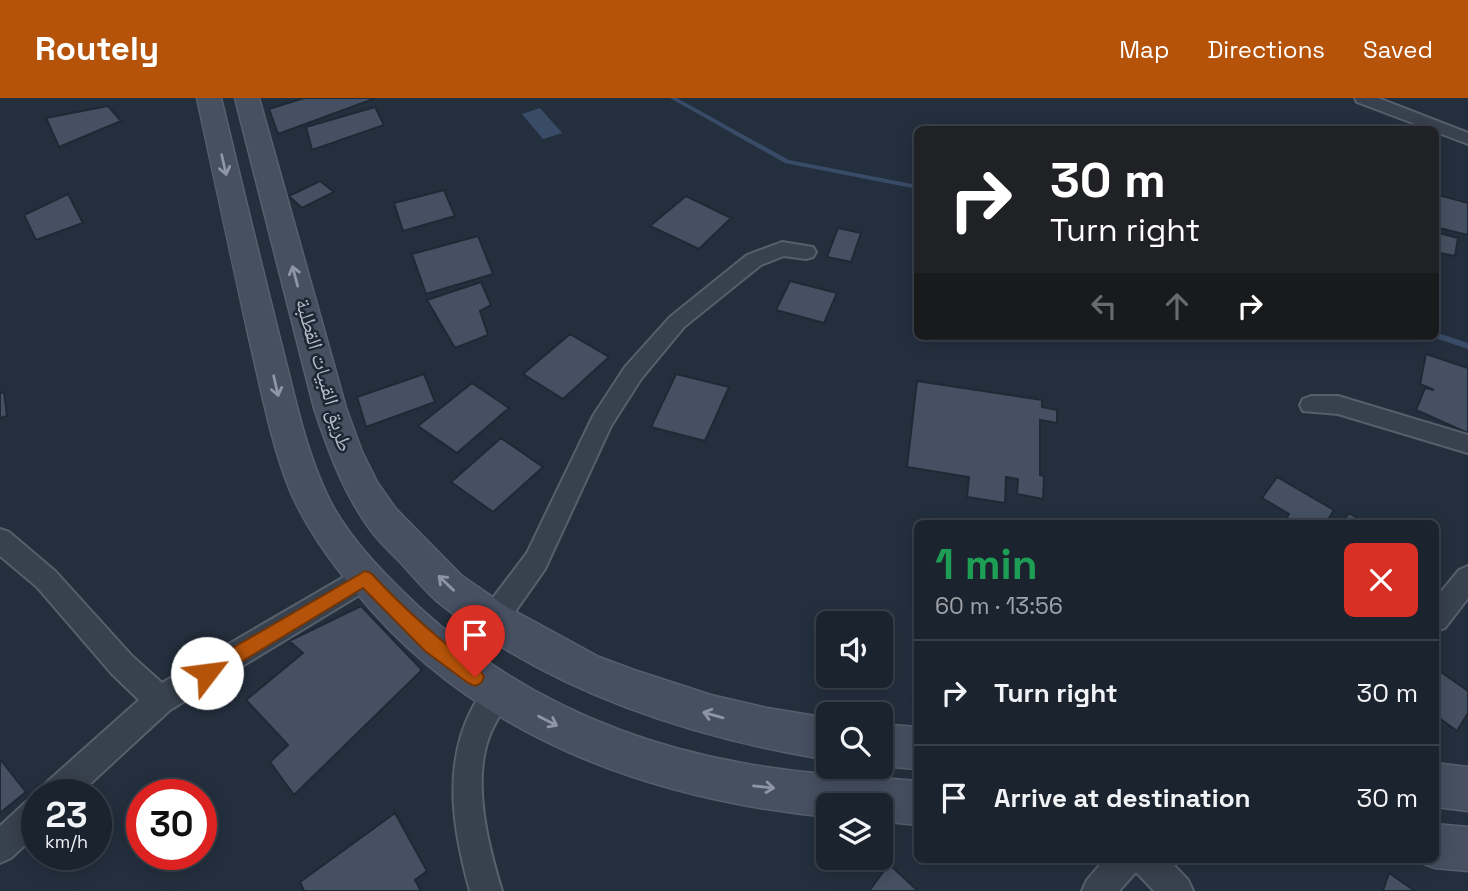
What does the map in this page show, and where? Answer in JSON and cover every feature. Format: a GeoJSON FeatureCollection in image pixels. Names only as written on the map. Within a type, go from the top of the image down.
{"type":"FeatureCollection","features":[{"type":"Feature","properties":{"kind":"main road"},"geometry":{"type":"LineString","coordinates":[[209,98],[280,406],[301,469],[316,508],[365,578],[403,620],[431,645],[497,693],[549,722],[607,748],[657,765],[742,785],[914,803]]}},
{"type":"Feature","properties":{"kind":"main road","name":"طريق القبيات القطلبة"},"geometry":{"type":"LineString","coordinates":[[247,98],[330,408],[345,452],[364,492],[401,540],[449,588],[493,620],[587,672],[711,715],[767,729],[816,737]]}},
{"type":"Feature","properties":{"kind":"main road"},"geometry":{"type":"LineString","coordinates":[[301,469],[345,452]]}},
{"type":"Feature","properties":{"kind":"main road"},"geometry":{"type":"LineString","coordinates":[[893,746],[914,748]]}},
{"type":"Feature","properties":{"kind":"main road"},"geometry":{"type":"LineString","coordinates":[[1439,785],[1468,789]]}},
{"type":"Feature","properties":{"kind":"main road"},"geometry":{"type":"LineString","coordinates":[[1439,846],[1468,849]]}},
{"type":"Feature","properties":{"kind":"street"},"geometry":{"type":"LineString","coordinates":[[1363,98],[1435,126]]}},
{"type":"Feature","properties":{"kind":"street"},"geometry":{"type":"LineString","coordinates":[[1439,128],[1468,139]]}},
{"type":"Feature","properties":{"kind":"street"},"geometry":{"type":"LineString","coordinates":[[493,620],[537,561],[601,422],[633,373],[677,322],[754,260],[782,249],[806,252]]}},
{"type":"Feature","properties":{"kind":"street"},"geometry":{"type":"LineString","coordinates":[[1311,405],[1338,405],[1468,444]]}},
{"type":"Feature","properties":{"kind":"street"},"geometry":{"type":"LineString","coordinates":[[0,540],[46,579],[122,666],[160,700]]}},
{"type":"Feature","properties":{"kind":"street"},"geometry":{"type":"LineString","coordinates":[[73,779],[160,700],[365,578]]}},
{"type":"Feature","properties":{"kind":"street"},"geometry":{"type":"LineString","coordinates":[[1439,614],[1468,578]]}},
{"type":"Feature","properties":{"kind":"street"},"geometry":{"type":"LineString","coordinates":[[486,891],[474,852],[467,801],[474,740],[497,693]]}},
{"type":"Feature","properties":{"kind":"street"},"geometry":{"type":"LineString","coordinates":[[0,847],[21,828]]}},
{"type":"Feature","properties":{"kind":"street"},"geometry":{"type":"LineString","coordinates":[[1098,891],[1122,863]]}},
{"type":"Feature","properties":{"kind":"street"},"geometry":{"type":"LineString","coordinates":[[1149,863],[1177,891]]}},
{"type":"Feature","properties":{"kind":"water"},"geometry":{"type":"Polygon","coordinates":[[[540,108],[562,133],[543,139],[522,114],[540,108]]]}},
{"type":"Feature","properties":{"kind":"building"},"geometry":{"type":"Polygon","coordinates":[[[304,98],[376,98],[278,134],[269,109],[304,98]]]}},
{"type":"Feature","properties":{"kind":"building"},"geometry":{"type":"Polygon","coordinates":[[[108,106],[121,121],[59,147],[46,118],[108,106]]]}},
{"type":"Feature","properties":{"kind":"building"},"geometry":{"type":"Polygon","coordinates":[[[375,107],[384,125],[312,150],[306,127],[375,107]]]}},
{"type":"Feature","properties":{"kind":"building"},"geometry":{"type":"Polygon","coordinates":[[[320,181],[334,192],[302,208],[289,196],[320,181]]]}},
{"type":"Feature","properties":{"kind":"building"},"geometry":{"type":"Polygon","coordinates":[[[444,190],[455,216],[403,231],[394,203],[444,190]]]}},
{"type":"Feature","properties":{"kind":"building"},"geometry":{"type":"Polygon","coordinates":[[[68,194],[83,223],[36,240],[24,215],[68,194]]]}},
{"type":"Feature","properties":{"kind":"building"},"geometry":{"type":"Polygon","coordinates":[[[1439,195],[1468,203],[1468,235],[1439,228],[1439,195]]]}},
{"type":"Feature","properties":{"kind":"building"},"geometry":{"type":"Polygon","coordinates":[[[686,196],[731,218],[699,249],[650,226],[686,196]]]}},
{"type":"Feature","properties":{"kind":"building"},"geometry":{"type":"Polygon","coordinates":[[[838,228],[861,233],[851,262],[827,257],[838,228]]]}},
{"type":"Feature","properties":{"kind":"building"},"geometry":{"type":"Polygon","coordinates":[[[1439,233],[1458,238],[1455,256],[1439,253],[1439,233]]]}},
{"type":"Feature","properties":{"kind":"building"},"geometry":{"type":"Polygon","coordinates":[[[478,236],[493,274],[426,294],[412,254],[478,236]]]}},
{"type":"Feature","properties":{"kind":"building"},"geometry":{"type":"Polygon","coordinates":[[[790,281],[837,293],[824,323],[776,310],[790,281]]]}},
{"type":"Feature","properties":{"kind":"building"},"geometry":{"type":"Polygon","coordinates":[[[481,282],[491,305],[480,311],[488,335],[455,348],[427,300],[481,282]]]}},
{"type":"Feature","properties":{"kind":"building"},"geometry":{"type":"Polygon","coordinates":[[[570,334],[609,357],[563,399],[523,374],[570,334]]]}},
{"type":"Feature","properties":{"kind":"building"},"geometry":{"type":"Polygon","coordinates":[[[1426,354],[1468,368],[1468,433],[1416,410],[1425,388],[1434,390],[1420,384],[1426,354]]]}},
{"type":"Feature","properties":{"kind":"building"},"geometry":{"type":"Polygon","coordinates":[[[424,374],[435,402],[366,427],[357,397],[424,374]]]}},
{"type":"Feature","properties":{"kind":"building"},"geometry":{"type":"Polygon","coordinates":[[[676,374],[729,387],[705,441],[651,427],[676,374]]]}},
{"type":"Feature","properties":{"kind":"building"},"geometry":{"type":"Polygon","coordinates":[[[917,381],[1042,400],[1042,407],[1057,410],[1057,423],[1040,420],[1043,499],[1017,494],[1018,479],[1006,477],[1005,503],[967,497],[969,477],[907,467],[917,381]]]}},
{"type":"Feature","properties":{"kind":"building"},"geometry":{"type":"Polygon","coordinates":[[[472,383],[509,408],[457,453],[418,426],[472,383]]]}},
{"type":"Feature","properties":{"kind":"building"},"geometry":{"type":"Polygon","coordinates":[[[4,392],[7,416],[0,418],[0,393],[4,392]]]}},
{"type":"Feature","properties":{"kind":"building"},"geometry":{"type":"Polygon","coordinates":[[[501,438],[543,467],[493,512],[451,482],[501,438]]]}},
{"type":"Feature","properties":{"kind":"building"},"geometry":{"type":"Polygon","coordinates":[[[1277,477],[1334,510],[1328,520],[1285,520],[1289,514],[1262,498],[1277,477]]]}},
{"type":"Feature","properties":{"kind":"building"},"geometry":{"type":"Polygon","coordinates":[[[1349,513],[1360,520],[1344,520],[1349,513]]]}},
{"type":"Feature","properties":{"kind":"building"},"geometry":{"type":"Polygon","coordinates":[[[361,606],[422,670],[294,795],[270,762],[288,745],[246,700],[303,653],[289,641],[361,606]]]}},
{"type":"Feature","properties":{"kind":"building"},"geometry":{"type":"Polygon","coordinates":[[[1439,671],[1468,691],[1468,713],[1457,731],[1439,718],[1439,671]]]}},
{"type":"Feature","properties":{"kind":"building"},"geometry":{"type":"Polygon","coordinates":[[[0,759],[21,786],[21,796],[0,813],[0,759]]]}},
{"type":"Feature","properties":{"kind":"building"},"geometry":{"type":"Polygon","coordinates":[[[395,813],[427,871],[415,880],[421,891],[304,891],[300,882],[395,813]]]}},
{"type":"Feature","properties":{"kind":"building"},"geometry":{"type":"Polygon","coordinates":[[[893,868],[918,891],[869,891],[885,870],[893,870],[893,868]]]}},
{"type":"Feature","properties":{"kind":"building"},"geometry":{"type":"Polygon","coordinates":[[[1389,873],[1415,891],[1383,891],[1389,873]]]}},
{"type":"Feature","properties":{"kind":"waterway"},"geometry":{"type":"LineString","coordinates":[[673,98],[787,162],[914,186]]}},
{"type":"Feature","properties":{"kind":"waterway"},"geometry":{"type":"LineString","coordinates":[[1439,336],[1468,346]]}},
{"type":"Feature","properties":{"kind":"route"},"geometry":{"type":"LineString","coordinates":[[207,673],[323,606],[365,578],[403,620],[431,645],[475,677]]}}]}
